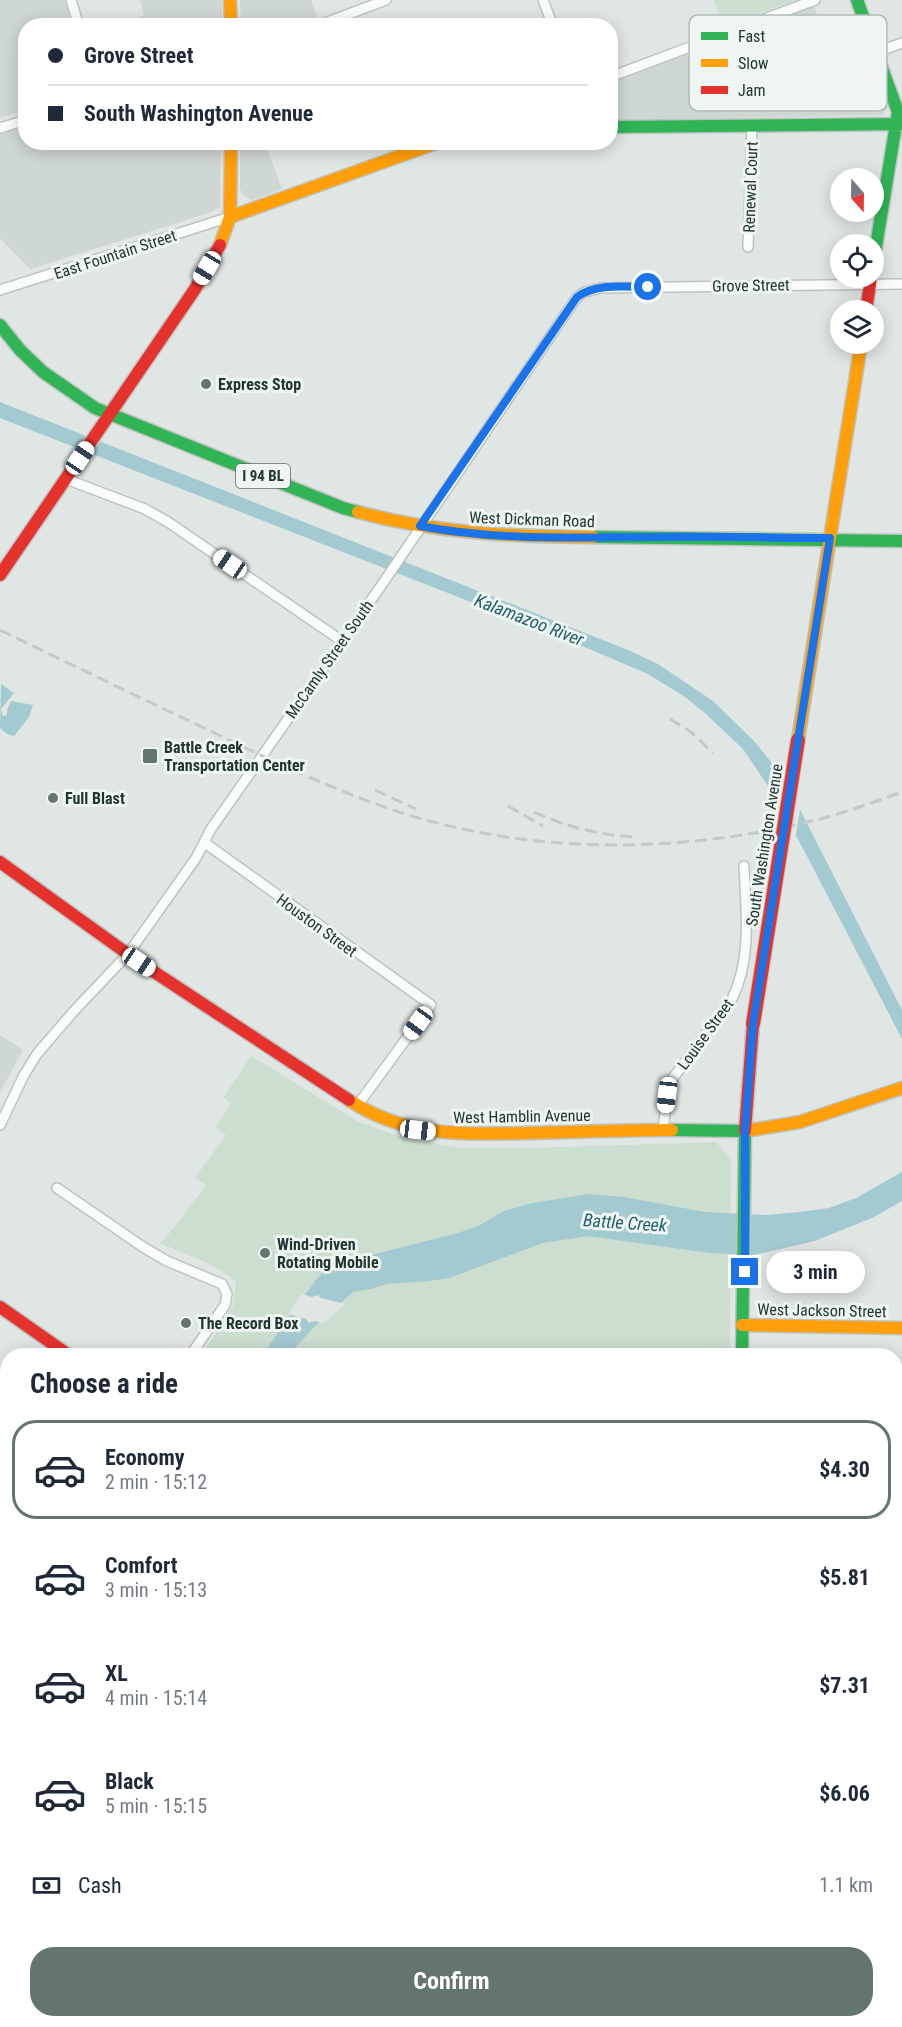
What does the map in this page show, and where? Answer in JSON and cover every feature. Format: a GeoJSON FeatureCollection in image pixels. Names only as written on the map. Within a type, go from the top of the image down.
{"type":"FeatureCollection","features":[{"type":"Feature","properties":{"kind":"main road"},"geometry":{"type":"LineString","coordinates":[[230,0],[231,18]]}},
{"type":"Feature","properties":{"kind":"main road"},"geometry":{"type":"LineString","coordinates":[[857,0],[863,15]]}},
{"type":"Feature","properties":{"kind":"main road"},"geometry":{"type":"LineString","coordinates":[[879,234],[899,124],[898,112],[887,81]]}},
{"type":"Feature","properties":{"kind":"main road"},"geometry":{"type":"LineString","coordinates":[[618,127],[899,124]]}},
{"type":"Feature","properties":{"kind":"main road"},"geometry":{"type":"LineString","coordinates":[[0,575],[195,289],[219,248],[230,217],[231,150]]}},
{"type":"Feature","properties":{"kind":"main road"},"geometry":{"type":"LineString","coordinates":[[230,217],[251,212],[418,150]]}},
{"type":"Feature","properties":{"kind":"main road","name":"I 94 BL"},"geometry":{"type":"LineString","coordinates":[[0,325],[12,344],[40,373],[64,390],[109,414]]}},
{"type":"Feature","properties":{"kind":"main road","name":"South Washington Avenue"},"geometry":{"type":"LineString","coordinates":[[742,1348],[745,1272],[745,1131],[753,1024],[859,354]]}},
{"type":"Feature","properties":{"kind":"main road","name":"West Dickman Road"},"geometry":{"type":"LineString","coordinates":[[109,414],[343,508],[385,520],[476,535],[571,538],[830,538],[902,541]]}},
{"type":"Feature","properties":{"kind":"main road","name":"West Hamblin Avenue"},"geometry":{"type":"LineString","coordinates":[[0,862],[128,954],[357,1107],[383,1119],[418,1130],[456,1134],[663,1130],[745,1131],[800,1122],[902,1088]]}},
{"type":"Feature","properties":{"kind":"main road"},"geometry":{"type":"LineString","coordinates":[[0,1307],[59,1348]]}},
{"type":"Feature","properties":{"kind":"main road","name":"West Jackson Street"},"geometry":{"type":"LineString","coordinates":[[742,1325],[902,1328]]}},
{"type":"Feature","properties":{"kind":"street"},"geometry":{"type":"LineString","coordinates":[[71,0],[77,18]]}},
{"type":"Feature","properties":{"kind":"street"},"geometry":{"type":"LineString","coordinates":[[338,18],[386,0]]}},
{"type":"Feature","properties":{"kind":"street"},"geometry":{"type":"LineString","coordinates":[[543,0],[550,18]]}},
{"type":"Feature","properties":{"kind":"street"},"geometry":{"type":"LineString","coordinates":[[775,15],[815,0]]}},
{"type":"Feature","properties":{"kind":"street"},"geometry":{"type":"LineString","coordinates":[[887,48],[902,43]]}},
{"type":"Feature","properties":{"kind":"street"},"geometry":{"type":"LineString","coordinates":[[618,74],[689,47]]}},
{"type":"Feature","properties":{"kind":"street"},"geometry":{"type":"LineString","coordinates":[[0,128],[18,122]]}},
{"type":"Feature","properties":{"kind":"street","name":"Renewal Court"},"geometry":{"type":"LineString","coordinates":[[748,247],[752,126]]}},
{"type":"Feature","properties":{"kind":"street","name":"East Fountain Street"},"geometry":{"type":"LineString","coordinates":[[0,290],[230,217]]}},
{"type":"Feature","properties":{"kind":"street","name":"Grove Street"},"geometry":{"type":"LineString","coordinates":[[600,288],[830,282]]}},
{"type":"Feature","properties":{"kind":"street","name":"Grove Street"},"geometry":{"type":"LineString","coordinates":[[884,282],[902,284]]}},
{"type":"Feature","properties":{"kind":"street","name":"McCamly Street South"},"geometry":{"type":"LineString","coordinates":[[0,1125],[23,1076],[42,1047],[128,954],[205,843],[211,830],[383,583],[570,305],[585,292],[600,288]]}},
{"type":"Feature","properties":{"kind":"street"},"geometry":{"type":"LineString","coordinates":[[66,478],[145,509],[168,522],[342,640]]}},
{"type":"Feature","properties":{"kind":"street","name":"Houston Street"},"geometry":{"type":"LineString","coordinates":[[205,843],[430,1005],[357,1107]]}},
{"type":"Feature","properties":{"kind":"street","name":"Louise Street"},"geometry":{"type":"LineString","coordinates":[[663,1130],[667,1095],[673,1078],[732,999],[738,987],[747,937],[744,866]]}},
{"type":"Feature","properties":{"kind":"street"},"geometry":{"type":"LineString","coordinates":[[57,1188],[128,1239],[167,1261],[225,1287],[225,1305],[195,1348]]}},
{"type":"Feature","properties":{"kind":"shaded area"},"geometry":{"type":"Polygon","coordinates":[[[0,0],[64,0],[70,18],[18,18],[18,112],[0,118],[0,0]]]}},
{"type":"Feature","properties":{"kind":"shaded area"},"geometry":{"type":"Polygon","coordinates":[[[140,0],[222,0],[222,18],[136,18],[144,15],[140,0]]]}},
{"type":"Feature","properties":{"kind":"shaded area"},"geometry":{"type":"Polygon","coordinates":[[[240,0],[311,0],[318,18],[241,18],[240,0]]]}},
{"type":"Feature","properties":{"kind":"shaded area"},"geometry":{"type":"Polygon","coordinates":[[[814,6],[817,15],[792,15],[814,6]]]}},
{"type":"Feature","properties":{"kind":"shaded area"},"geometry":{"type":"Polygon","coordinates":[[[689,53],[689,111],[885,111],[883,115],[618,120],[618,80],[689,53]]]}},
{"type":"Feature","properties":{"kind":"shaded area"},"geometry":{"type":"Polygon","coordinates":[[[18,128],[18,150],[221,150],[220,207],[212,212],[30,269],[0,238],[0,134],[18,128]]]}},
{"type":"Feature","properties":{"kind":"shaded area"},"geometry":{"type":"Polygon","coordinates":[[[240,150],[268,150],[282,189],[252,200],[243,195],[240,189],[240,150]]]}},
{"type":"Feature","properties":{"kind":"shaded area"},"geometry":{"type":"Polygon","coordinates":[[[0,1035],[23,1050],[0,1092],[0,1035]]]}},
{"type":"Feature","properties":{"kind":"green space"},"geometry":{"type":"Polygon","coordinates":[[[714,0],[796,0],[756,15],[720,15],[714,0]]]}},
{"type":"Feature","properties":{"kind":"green space"},"geometry":{"type":"Polygon","coordinates":[[[251,1056],[359,1122],[407,1139],[460,1148],[716,1142],[731,1160],[730,1348],[206,1348],[233,1306],[236,1281],[210,1264],[160,1243],[206,1185],[195,1178],[226,1135],[216,1128],[231,1103],[223,1098],[251,1056]]]}},
{"type":"Feature","properties":{"kind":"water","name":"Kalamazoo River"},"geometry":{"type":"Polygon","coordinates":[[[0,402],[628,650],[658,664],[713,701],[754,741],[784,778],[902,1010],[902,1039],[774,795],[743,749],[685,697],[648,674],[568,640],[0,418],[0,402]]]}},
{"type":"Feature","properties":{"kind":"water"},"geometry":{"type":"Polygon","coordinates":[[[1,684],[14,693],[1,709],[3,716],[7,715],[11,701],[33,705],[29,717],[14,736],[0,728],[1,684]]]}},
{"type":"Feature","properties":{"kind":"water","name":"Battle Creek"},"geometry":{"type":"Polygon","coordinates":[[[902,1172],[902,1201],[874,1217],[815,1241],[754,1255],[710,1253],[588,1236],[543,1243],[449,1278],[387,1284],[353,1292],[312,1329],[295,1348],[266,1348],[329,1265],[347,1257],[375,1254],[458,1233],[480,1225],[504,1211],[532,1203],[589,1194],[624,1197],[705,1212],[766,1215],[829,1208],[856,1198],[902,1172]]]}},
{"type":"Feature","properties":{"kind":"pier"},"geometry":{"type":"Polygon","coordinates":[[[781,769],[801,805],[795,840],[775,803],[781,769]]]}},
{"type":"Feature","properties":{"kind":"pier"},"geometry":{"type":"Polygon","coordinates":[[[302,1294],[312,1297],[318,1295],[321,1298],[346,1304],[323,1323],[315,1321],[309,1323],[306,1319],[288,1314],[302,1294]]]}},
{"type":"Feature","properties":{"kind":"railway"},"geometry":{"type":"LineString","coordinates":[[0,630],[339,790],[387,808],[492,835],[546,842],[600,845],[709,840],[816,820],[902,792]]}},
{"type":"Feature","properties":{"kind":"railway"},"geometry":{"type":"LineString","coordinates":[[670,719],[691,732],[713,753]]}},
{"type":"Feature","properties":{"kind":"railway"},"geometry":{"type":"LineString","coordinates":[[375,790],[416,809]]}},
{"type":"Feature","properties":{"kind":"railway"},"geometry":{"type":"LineString","coordinates":[[508,806],[543,826]]}},
{"type":"Feature","properties":{"kind":"railway"},"geometry":{"type":"LineString","coordinates":[[534,812],[583,829],[635,837]]}},
{"type":"Feature","properties":{"kind":"traffic: fast"},"geometry":{"type":"LineString","coordinates":[[857,0],[862,15]]}},
{"type":"Feature","properties":{"kind":"traffic: fast"},"geometry":{"type":"LineString","coordinates":[[878,234],[898,112],[887,82]]}},
{"type":"Feature","properties":{"kind":"traffic: fast"},"geometry":{"type":"LineString","coordinates":[[618,127],[902,124]]}},
{"type":"Feature","properties":{"kind":"traffic: fast"},"geometry":{"type":"LineString","coordinates":[[0,325],[20,350],[43,372],[95,408],[358,512]]}},
{"type":"Feature","properties":{"kind":"traffic: fast"},"geometry":{"type":"LineString","coordinates":[[593,537],[902,541]]}},
{"type":"Feature","properties":{"kind":"traffic: fast"},"geometry":{"type":"LineString","coordinates":[[672,1130],[745,1131],[742,1348]]}},
{"type":"Feature","properties":{"kind":"traffic: slow"},"geometry":{"type":"LineString","coordinates":[[230,0],[231,18]]}},
{"type":"Feature","properties":{"kind":"traffic: slow"},"geometry":{"type":"LineString","coordinates":[[220,245],[230,217],[231,150]]}},
{"type":"Feature","properties":{"kind":"traffic: slow"},"geometry":{"type":"LineString","coordinates":[[230,217],[417,150]]}},
{"type":"Feature","properties":{"kind":"traffic: slow"},"geometry":{"type":"LineString","coordinates":[[830,538],[859,354]]}},
{"type":"Feature","properties":{"kind":"traffic: slow"},"geometry":{"type":"LineString","coordinates":[[358,512],[445,529],[533,536],[593,537]]}},
{"type":"Feature","properties":{"kind":"traffic: slow"},"geometry":{"type":"LineString","coordinates":[[798,740],[830,538]]}},
{"type":"Feature","properties":{"kind":"traffic: slow"},"geometry":{"type":"LineString","coordinates":[[745,1131],[800,1122],[902,1088]]}},
{"type":"Feature","properties":{"kind":"traffic: slow"},"geometry":{"type":"LineString","coordinates":[[349,1100],[392,1121],[436,1131],[482,1134],[672,1130]]}},
{"type":"Feature","properties":{"kind":"traffic: slow"},"geometry":{"type":"LineString","coordinates":[[742,1325],[902,1328]]}},
{"type":"Feature","properties":{"kind":"traffic: jam"},"geometry":{"type":"LineString","coordinates":[[0,575],[195,289],[220,245]]}},
{"type":"Feature","properties":{"kind":"traffic: jam"},"geometry":{"type":"LineString","coordinates":[[868,300],[869,288]]}},
{"type":"Feature","properties":{"kind":"traffic: jam"},"geometry":{"type":"LineString","coordinates":[[753,1024],[798,740]]}},
{"type":"Feature","properties":{"kind":"traffic: jam"},"geometry":{"type":"LineString","coordinates":[[0,862],[139,962],[349,1100]]}},
{"type":"Feature","properties":{"kind":"traffic: jam"},"geometry":{"type":"LineString","coordinates":[[745,1131],[753,1024]]}},
{"type":"Feature","properties":{"kind":"traffic: jam"},"geometry":{"type":"LineString","coordinates":[[0,1307],[59,1348]]}},
{"type":"Feature","properties":{"kind":"place","name":"Express Stop"},"geometry":{"type":"Point","coordinates":[206,384]}},
{"type":"Feature","properties":{"kind":"place","name":"Battle Creek Transportation Center"},"geometry":{"type":"Point","coordinates":[150,756]}},
{"type":"Feature","properties":{"kind":"place","name":"Full Blast"},"geometry":{"type":"Point","coordinates":[53,798]}},
{"type":"Feature","properties":{"kind":"place","name":"Wind-Driven Rotating Mobile"},"geometry":{"type":"Point","coordinates":[265,1253]}},
{"type":"Feature","properties":{"kind":"place","name":"The Record Box"},"geometry":{"type":"Point","coordinates":[186,1323]}},
{"type":"Feature","properties":{"kind":"route"},"geometry":{"type":"LineString","coordinates":[[648,287],[591,289],[577,297],[420,526],[476,535],[571,538],[830,538],[753,1024],[745,1131],[745,1272]]}}]}
